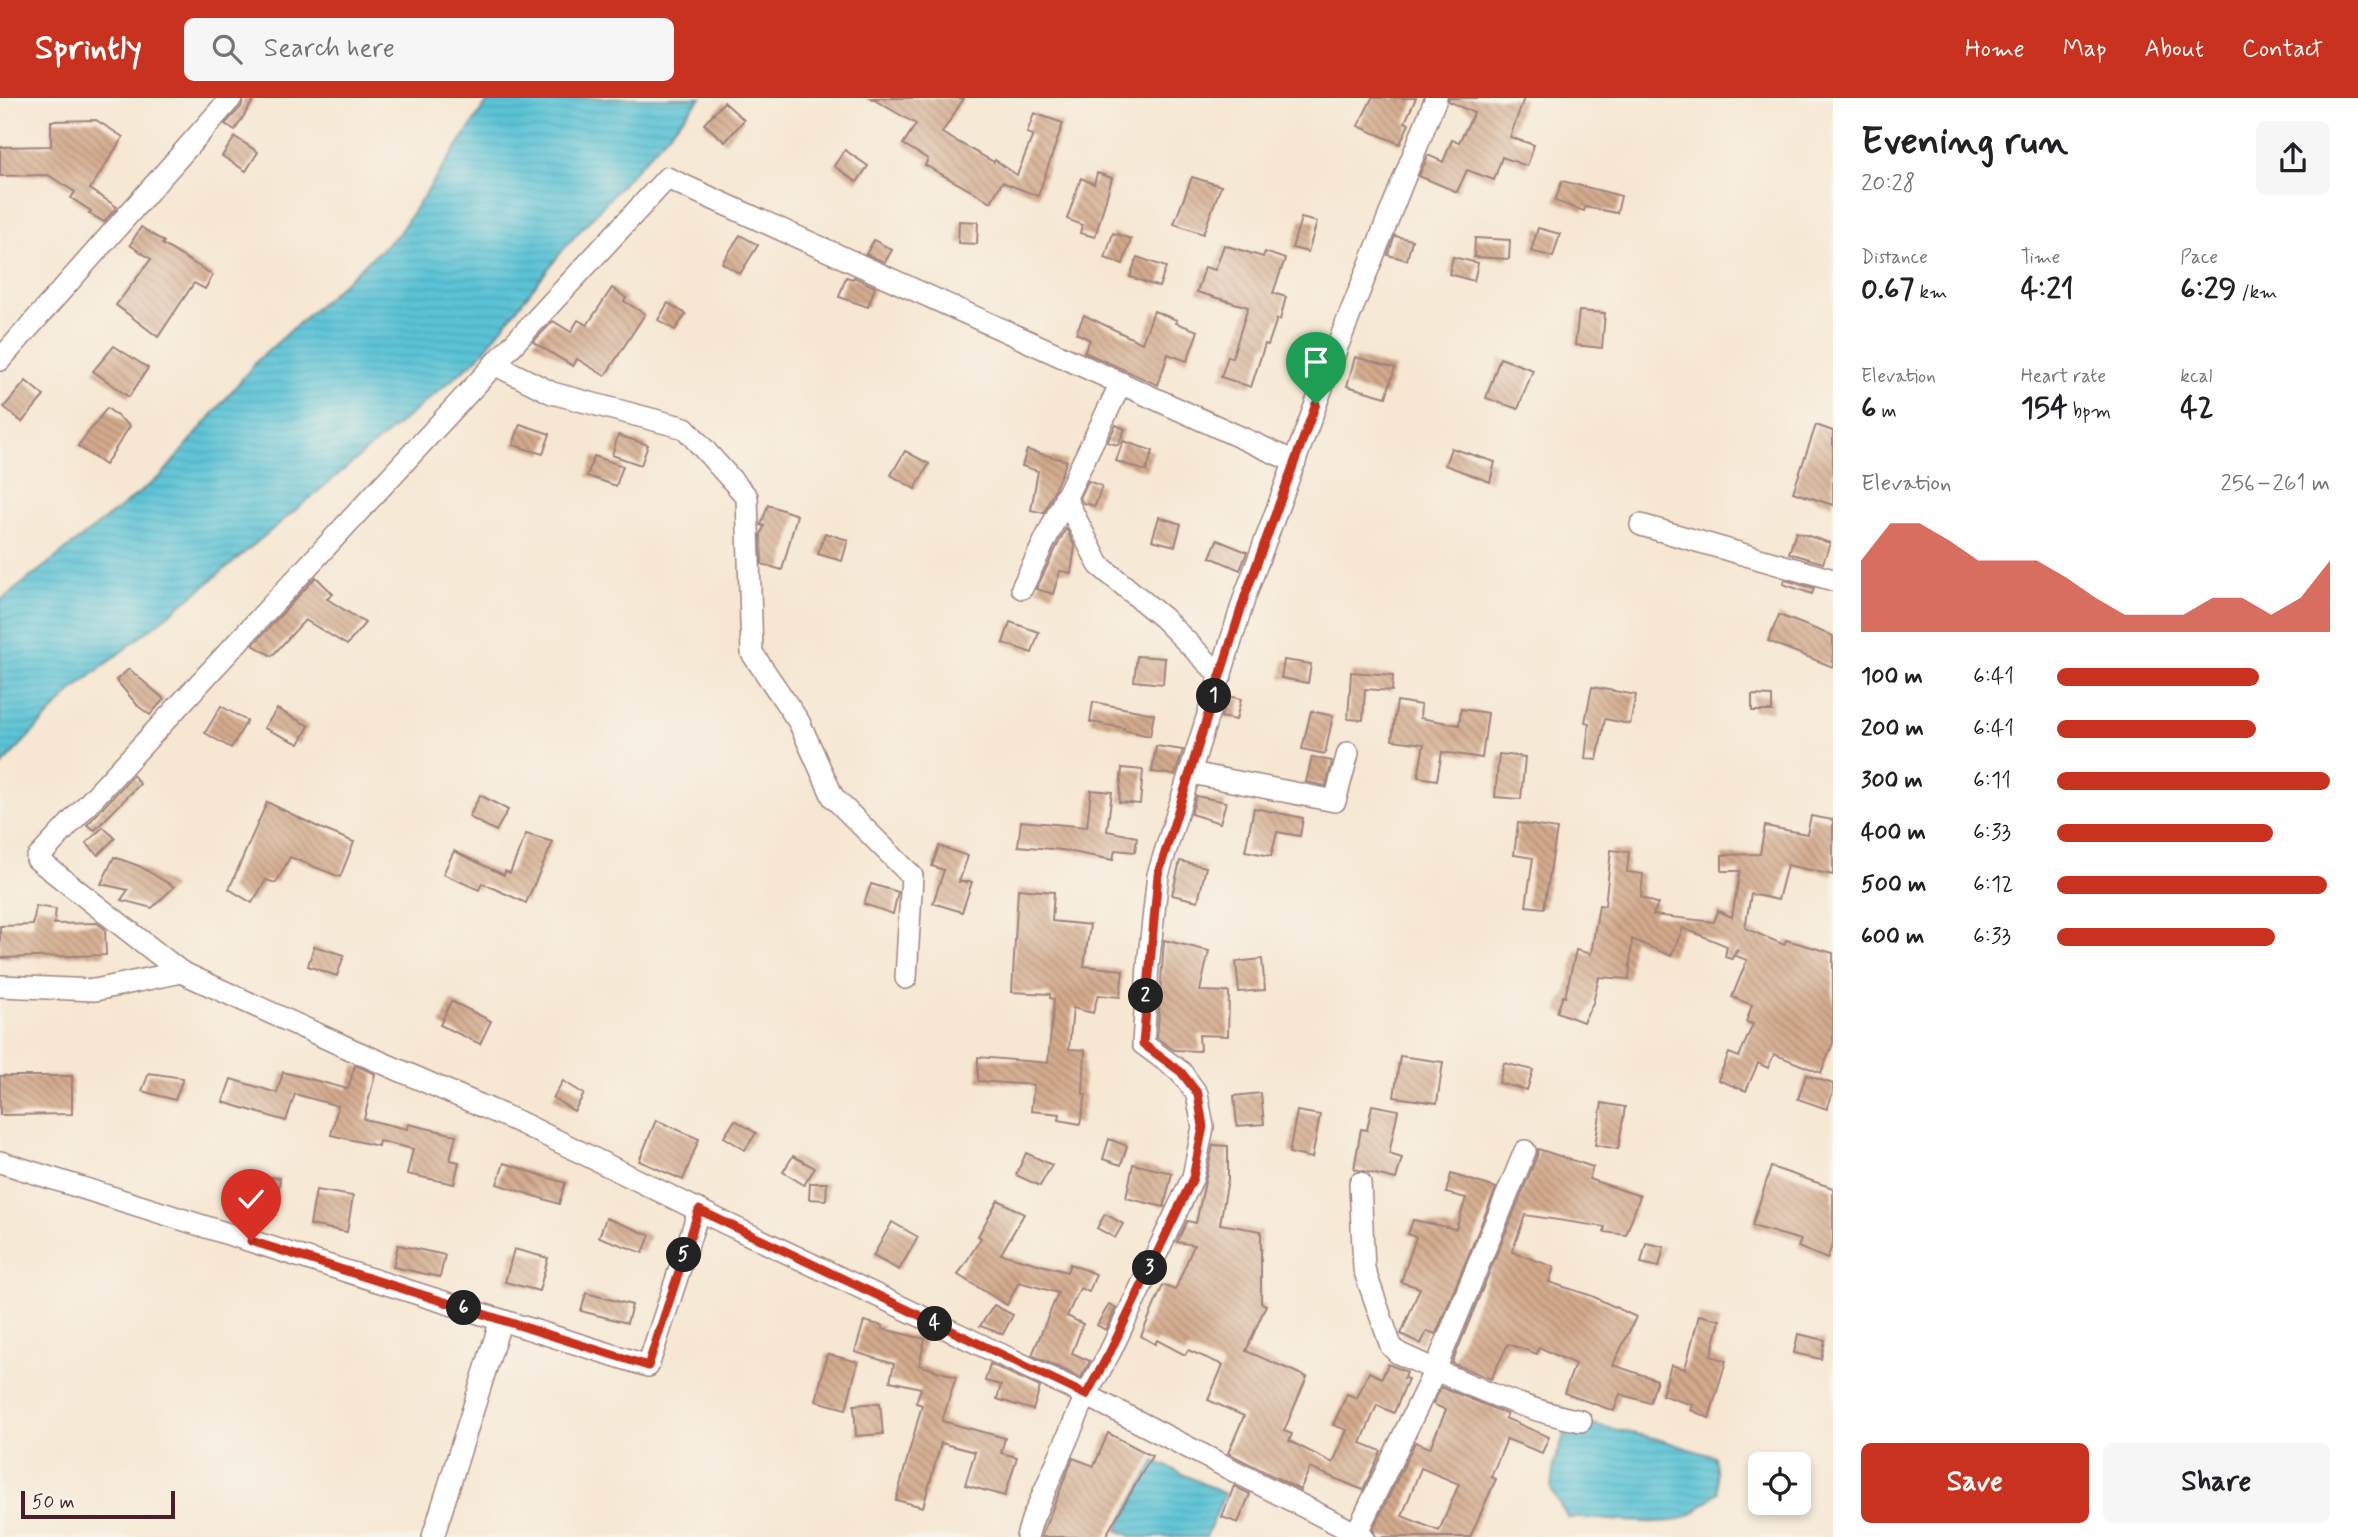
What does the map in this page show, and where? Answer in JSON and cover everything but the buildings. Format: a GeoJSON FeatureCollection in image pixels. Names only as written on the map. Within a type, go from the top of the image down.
{"type":"FeatureCollection","features":[{"type":"Feature","properties":{"kind":"street"},"geometry":{"type":"LineString","coordinates":[[0,360],[231,98]]}},
{"type":"Feature","properties":{"kind":"street"},"geometry":{"type":"LineString","coordinates":[[1027,1537],[1086,1395],[1110,1352],[1193,1178],[1203,1127],[1198,1094],[1181,1072],[1143,1044],[1158,875],[1245,596],[1436,98]]}},
{"type":"Feature","properties":{"kind":"street"},"geometry":{"type":"LineString","coordinates":[[1295,461],[667,177],[37,859],[181,972],[519,1122],[1086,1395],[1359,1535],[1435,1370],[1525,1152]]}},
{"type":"Feature","properties":{"kind":"street"},"geometry":{"type":"LineString","coordinates":[[494,364],[552,393],[685,428],[747,498],[752,653],[799,722],[833,797],[912,876],[906,978]]}},
{"type":"Feature","properties":{"kind":"street"},"geometry":{"type":"LineString","coordinates":[[1021,588],[1121,383]]}},
{"type":"Feature","properties":{"kind":"street"},"geometry":{"type":"LineString","coordinates":[[1065,498],[1099,565],[1163,618],[1220,676]]}},
{"type":"Feature","properties":{"kind":"street"},"geometry":{"type":"LineString","coordinates":[[1641,525],[1833,580]]}},
{"type":"Feature","properties":{"kind":"street"},"geometry":{"type":"LineString","coordinates":[[1191,773],[1335,801],[1348,753]]}},
{"type":"Feature","properties":{"kind":"street"},"geometry":{"type":"LineString","coordinates":[[0,986],[95,990],[181,972]]}},
{"type":"Feature","properties":{"kind":"street"},"geometry":{"type":"LineString","coordinates":[[0,1162],[648,1366],[699,1210]]}},
{"type":"Feature","properties":{"kind":"street"},"geometry":{"type":"LineString","coordinates":[[1360,1183],[1364,1269],[1388,1340],[1398,1353],[1511,1403],[1581,1421]]}},
{"type":"Feature","properties":{"kind":"street"},"geometry":{"type":"LineString","coordinates":[[433,1537],[501,1320]]}},
{"type":"Feature","properties":{"kind":"water"},"geometry":{"type":"Polygon","coordinates":[[[490,98],[701,98],[567,245],[478,358],[202,588],[74,689],[0,767],[0,601],[162,475],[258,360],[398,234],[490,98]]]}},
{"type":"Feature","properties":{"kind":"water"},"geometry":{"type":"Polygon","coordinates":[[[1591,1424],[1654,1438],[1715,1457],[1718,1492],[1692,1514],[1677,1520],[1647,1522],[1568,1518],[1551,1489],[1554,1463],[1568,1425],[1591,1424]]]}},
{"type":"Feature","properties":{"kind":"water"},"geometry":{"type":"Polygon","coordinates":[[[1155,1461],[1225,1494],[1206,1537],[1133,1537],[1117,1530],[1155,1461]]]}},
{"type":"Feature","properties":{"kind":"route"},"geometry":{"type":"LineString","coordinates":[[251,1241],[648,1366],[699,1210],[1086,1395],[1110,1352],[1193,1178],[1203,1127],[1198,1094],[1181,1072],[1143,1044],[1158,875],[1245,596],[1316,404]]}}]}
